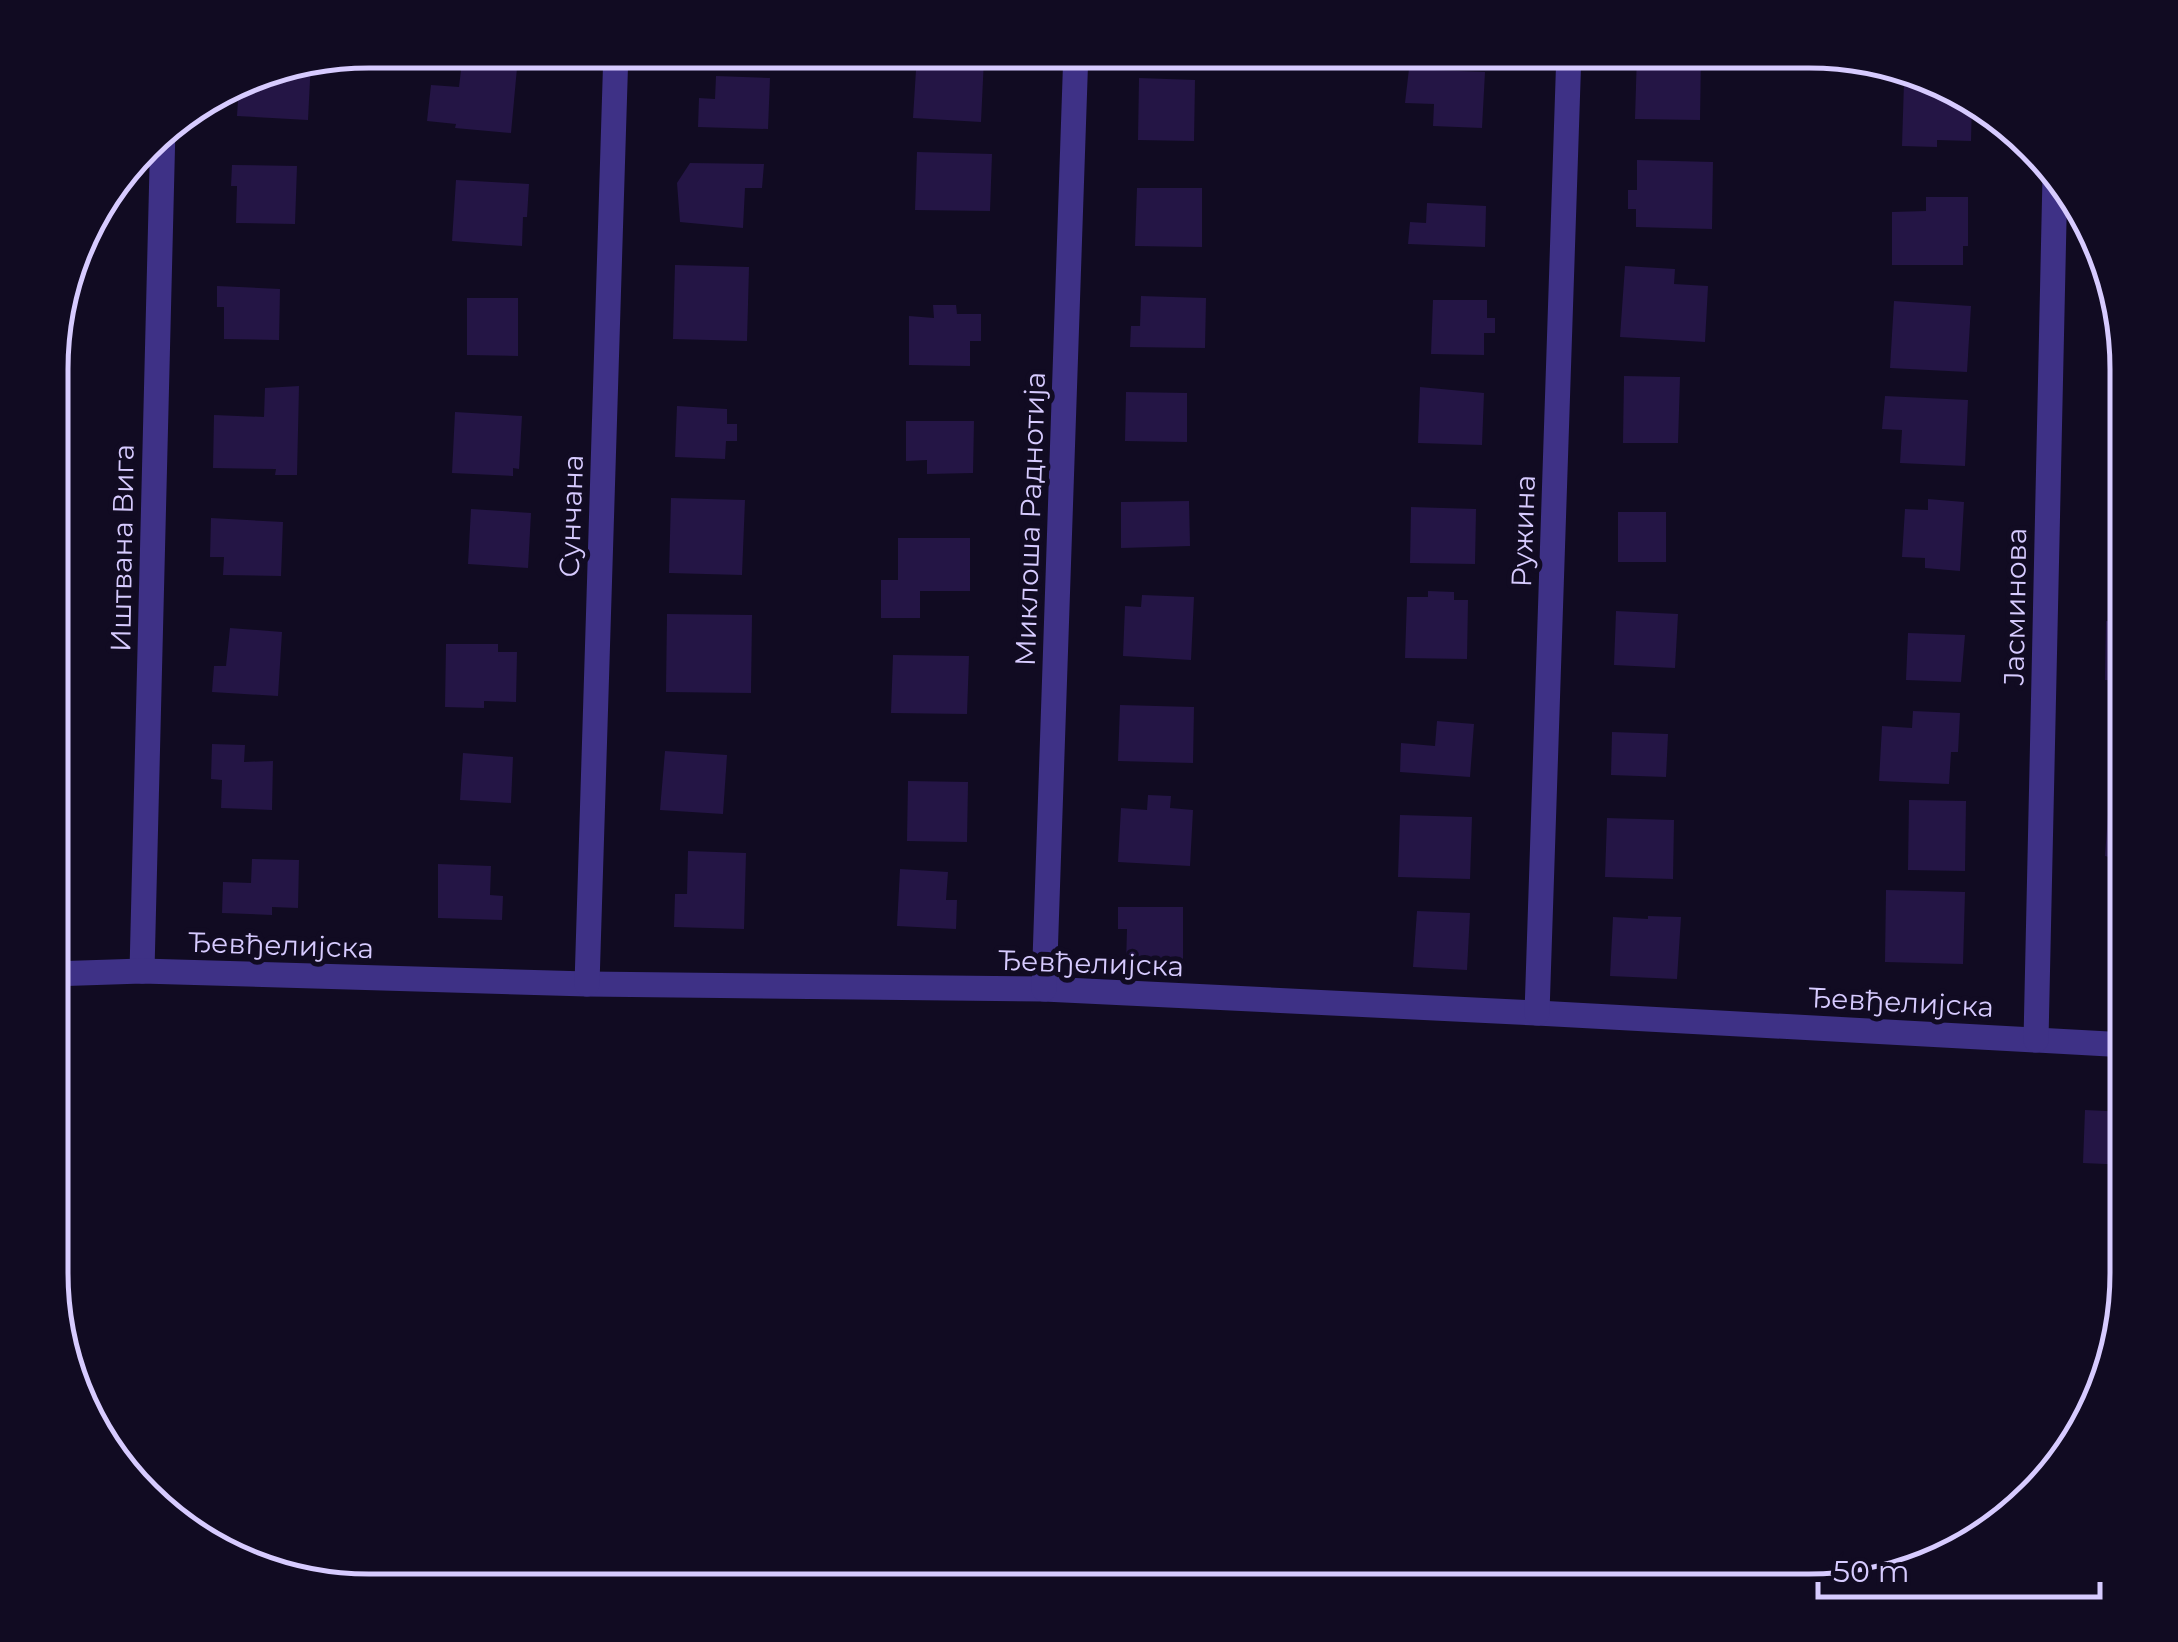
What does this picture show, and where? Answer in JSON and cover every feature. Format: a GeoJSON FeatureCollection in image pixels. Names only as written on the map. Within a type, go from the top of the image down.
{"type":"FeatureCollection","features":[{"type":"Feature","properties":{"kind":"street","name":"Сунчана"},"geometry":{"type":"LineString","coordinates":[[587,984],[615,68]]}},
{"type":"Feature","properties":{"kind":"street","name":"Миклоша Раднотија"},"geometry":{"type":"LineString","coordinates":[[1044,990],[1075,68]]}},
{"type":"Feature","properties":{"kind":"street","name":"Ружина"},"geometry":{"type":"LineString","coordinates":[[1537,1013],[1568,68]]}},
{"type":"Feature","properties":{"kind":"street","name":"Иштвана Вига"},"geometry":{"type":"LineString","coordinates":[[142,971],[162,150]]}},
{"type":"Feature","properties":{"kind":"street","name":"Јасминова"},"geometry":{"type":"LineString","coordinates":[[2036,1040],[2055,195]]}},
{"type":"Feature","properties":{"kind":"street","name":"Ђевђелијска"},"geometry":{"type":"LineString","coordinates":[[68,973],[142,971],[587,984],[1044,990],[2110,1044]]}},
{"type":"Feature","properties":{"kind":"building"},"geometry":{"type":"Polygon","coordinates":[[[461,68],[517,68],[511,133],[427,121],[431,85],[459,87],[461,68]]]}},
{"type":"Feature","properties":{"kind":"building"},"geometry":{"type":"Polygon","coordinates":[[[916,68],[984,68],[981,122],[913,118],[916,68]]]}},
{"type":"Feature","properties":{"kind":"building"},"geometry":{"type":"Polygon","coordinates":[[[1637,68],[1701,68],[1700,120],[1635,119],[1637,68]]]}},
{"type":"Feature","properties":{"kind":"building"},"geometry":{"type":"Polygon","coordinates":[[[1409,69],[1485,72],[1482,128],[1433,126],[1434,104],[1405,103],[1409,69]]]}},
{"type":"Feature","properties":{"kind":"building"},"geometry":{"type":"Polygon","coordinates":[[[310,73],[308,120],[237,116],[238,98],[310,73]]]}},
{"type":"Feature","properties":{"kind":"building"},"geometry":{"type":"Polygon","coordinates":[[[716,76],[770,78],[768,129],[698,127],[699,98],[715,99],[716,76]]]}},
{"type":"Feature","properties":{"kind":"building"},"geometry":{"type":"Polygon","coordinates":[[[1139,78],[1195,80],[1194,141],[1138,140],[1139,78]]]}},
{"type":"Feature","properties":{"kind":"building"},"geometry":{"type":"Polygon","coordinates":[[[1904,83],[1972,115],[1971,141],[1937,140],[1937,147],[1902,146],[1904,83]]]}},
{"type":"Feature","properties":{"kind":"building"},"geometry":{"type":"Polygon","coordinates":[[[917,152],[992,154],[990,211],[915,210],[917,152]]]}},
{"type":"Feature","properties":{"kind":"building"},"geometry":{"type":"Polygon","coordinates":[[[1637,160],[1713,162],[1712,229],[1636,227],[1636,209],[1628,209],[1628,190],[1637,190],[1637,160]]]}},
{"type":"Feature","properties":{"kind":"building"},"geometry":{"type":"Polygon","coordinates":[[[690,163],[764,164],[762,188],[745,188],[743,228],[680,222],[677,183],[690,163]]]}},
{"type":"Feature","properties":{"kind":"building"},"geometry":{"type":"Polygon","coordinates":[[[232,165],[297,166],[295,224],[236,223],[237,186],[231,186],[232,165]]]}},
{"type":"Feature","properties":{"kind":"building"},"geometry":{"type":"Polygon","coordinates":[[[456,180],[529,184],[522,246],[452,241],[456,180]]]}},
{"type":"Feature","properties":{"kind":"building"},"geometry":{"type":"Polygon","coordinates":[[[1137,188],[1202,188],[1202,247],[1135,246],[1137,188]]]}},
{"type":"Feature","properties":{"kind":"building"},"geometry":{"type":"Polygon","coordinates":[[[1926,197],[1968,197],[1968,246],[1963,246],[1963,265],[1892,265],[1892,212],[1926,211],[1926,197]]]}},
{"type":"Feature","properties":{"kind":"building"},"geometry":{"type":"Polygon","coordinates":[[[1427,203],[1486,206],[1485,247],[1408,244],[1410,222],[1426,223],[1427,203]]]}},
{"type":"Feature","properties":{"kind":"building"},"geometry":{"type":"Polygon","coordinates":[[[675,265],[749,267],[747,341],[673,339],[675,265]]]}},
{"type":"Feature","properties":{"kind":"building"},"geometry":{"type":"Polygon","coordinates":[[[1625,266],[1675,269],[1674,284],[1708,286],[1705,342],[1620,337],[1625,266]]]}},
{"type":"Feature","properties":{"kind":"building"},"geometry":{"type":"Polygon","coordinates":[[[217,286],[280,289],[279,340],[224,339],[224,307],[217,307],[217,286]]]}},
{"type":"Feature","properties":{"kind":"building"},"geometry":{"type":"Polygon","coordinates":[[[1141,296],[1206,298],[1205,348],[1130,347],[1131,326],[1140,326],[1141,296]]]}},
{"type":"Feature","properties":{"kind":"building"},"geometry":{"type":"Polygon","coordinates":[[[467,298],[518,298],[518,356],[467,355],[467,298]]]}},
{"type":"Feature","properties":{"kind":"building"},"geometry":{"type":"Polygon","coordinates":[[[1433,300],[1487,300],[1487,318],[1495,318],[1495,333],[1484,333],[1484,355],[1431,354],[1433,300]]]}},
{"type":"Feature","properties":{"kind":"building"},"geometry":{"type":"Polygon","coordinates":[[[1894,301],[1971,306],[1967,372],[1890,368],[1894,301]]]}},
{"type":"Feature","properties":{"kind":"building"},"geometry":{"type":"Polygon","coordinates":[[[933,305],[956,305],[957,314],[981,314],[981,341],[970,341],[970,366],[909,365],[909,316],[934,318],[933,305]]]}},
{"type":"Feature","properties":{"kind":"building"},"geometry":{"type":"Polygon","coordinates":[[[1624,376],[1680,377],[1678,443],[1623,443],[1624,376]]]}},
{"type":"Feature","properties":{"kind":"building"},"geometry":{"type":"Polygon","coordinates":[[[299,386],[297,475],[275,475],[276,469],[213,468],[214,415],[264,417],[265,388],[299,386]]]}},
{"type":"Feature","properties":{"kind":"building"},"geometry":{"type":"Polygon","coordinates":[[[1420,387],[1484,393],[1482,445],[1418,443],[1420,387]]]}},
{"type":"Feature","properties":{"kind":"building"},"geometry":{"type":"Polygon","coordinates":[[[1126,392],[1187,393],[1187,442],[1125,441],[1126,392]]]}},
{"type":"Feature","properties":{"kind":"building"},"geometry":{"type":"Polygon","coordinates":[[[1885,396],[1968,400],[1965,466],[1900,463],[1902,430],[1882,429],[1885,396]]]}},
{"type":"Feature","properties":{"kind":"building"},"geometry":{"type":"Polygon","coordinates":[[[677,406],[727,409],[727,424],[737,424],[737,441],[726,441],[725,459],[675,457],[677,406]]]}},
{"type":"Feature","properties":{"kind":"building"},"geometry":{"type":"Polygon","coordinates":[[[455,412],[522,416],[519,469],[513,468],[513,476],[452,473],[455,412]]]}},
{"type":"Feature","properties":{"kind":"building"},"geometry":{"type":"Polygon","coordinates":[[[906,421],[974,421],[973,473],[927,474],[927,460],[906,461],[906,421]]]}},
{"type":"Feature","properties":{"kind":"building"},"geometry":{"type":"Polygon","coordinates":[[[671,498],[745,500],[742,575],[669,573],[671,498]]]}},
{"type":"Feature","properties":{"kind":"building"},"geometry":{"type":"Polygon","coordinates":[[[1928,499],[1964,502],[1960,571],[1925,568],[1925,558],[1902,557],[1905,509],[1928,510],[1928,499]]]}},
{"type":"Feature","properties":{"kind":"building"},"geometry":{"type":"Polygon","coordinates":[[[1189,501],[1190,546],[1121,548],[1121,502],[1189,501]]]}},
{"type":"Feature","properties":{"kind":"building"},"geometry":{"type":"Polygon","coordinates":[[[1411,507],[1476,509],[1475,564],[1410,563],[1411,507]]]}},
{"type":"Feature","properties":{"kind":"building"},"geometry":{"type":"Polygon","coordinates":[[[471,509],[531,513],[528,568],[468,564],[471,509]]]}},
{"type":"Feature","properties":{"kind":"building"},"geometry":{"type":"Polygon","coordinates":[[[1618,512],[1666,512],[1666,562],[1618,562],[1618,512]]]}},
{"type":"Feature","properties":{"kind":"building"},"geometry":{"type":"Polygon","coordinates":[[[211,518],[283,522],[281,576],[223,575],[224,557],[210,557],[211,518]]]}},
{"type":"Feature","properties":{"kind":"building"},"geometry":{"type":"Polygon","coordinates":[[[898,538],[970,538],[970,591],[920,591],[920,618],[881,618],[881,580],[898,580],[898,538]]]}},
{"type":"Feature","properties":{"kind":"building"},"geometry":{"type":"Polygon","coordinates":[[[1428,591],[1454,592],[1454,600],[1468,600],[1467,659],[1405,658],[1407,597],[1428,597],[1428,591]]]}},
{"type":"Feature","properties":{"kind":"building"},"geometry":{"type":"Polygon","coordinates":[[[1142,595],[1194,597],[1191,660],[1123,656],[1125,606],[1141,607],[1142,595]]]}},
{"type":"Feature","properties":{"kind":"building"},"geometry":{"type":"Polygon","coordinates":[[[1616,611],[1678,614],[1675,668],[1614,665],[1616,611]]]}},
{"type":"Feature","properties":{"kind":"building"},"geometry":{"type":"Polygon","coordinates":[[[667,614],[752,615],[751,693],[666,692],[667,614]]]}},
{"type":"Feature","properties":{"kind":"building"},"geometry":{"type":"Polygon","coordinates":[[[2106,621],[2110,621],[2110,680],[2105,680],[2106,621]]]}},
{"type":"Feature","properties":{"kind":"building"},"geometry":{"type":"Polygon","coordinates":[[[230,628],[282,632],[278,696],[212,692],[214,666],[226,666],[230,628]]]}},
{"type":"Feature","properties":{"kind":"building"},"geometry":{"type":"Polygon","coordinates":[[[1908,633],[1965,635],[1961,682],[1906,680],[1908,633]]]}},
{"type":"Feature","properties":{"kind":"building"},"geometry":{"type":"Polygon","coordinates":[[[446,644],[498,644],[498,652],[517,652],[516,702],[484,701],[484,708],[445,707],[446,644]]]}},
{"type":"Feature","properties":{"kind":"building"},"geometry":{"type":"Polygon","coordinates":[[[893,655],[969,656],[967,714],[891,713],[893,655]]]}},
{"type":"Feature","properties":{"kind":"building"},"geometry":{"type":"Polygon","coordinates":[[[1120,705],[1194,707],[1193,763],[1118,761],[1120,705]]]}},
{"type":"Feature","properties":{"kind":"building"},"geometry":{"type":"Polygon","coordinates":[[[1913,711],[1960,713],[1958,752],[1951,752],[1949,784],[1879,781],[1882,726],[1912,728],[1913,711]]]}},
{"type":"Feature","properties":{"kind":"building"},"geometry":{"type":"Polygon","coordinates":[[[1437,721],[1474,724],[1470,777],[1400,772],[1401,743],[1435,746],[1437,721]]]}},
{"type":"Feature","properties":{"kind":"building"},"geometry":{"type":"Polygon","coordinates":[[[1612,732],[1668,734],[1666,777],[1611,775],[1612,732]]]}},
{"type":"Feature","properties":{"kind":"building"},"geometry":{"type":"Polygon","coordinates":[[[212,744],[245,745],[244,762],[273,761],[272,810],[221,808],[222,780],[211,779],[212,744]]]}},
{"type":"Feature","properties":{"kind":"building"},"geometry":{"type":"Polygon","coordinates":[[[665,751],[727,755],[723,814],[660,810],[665,751]]]}},
{"type":"Feature","properties":{"kind":"building"},"geometry":{"type":"Polygon","coordinates":[[[463,753],[513,757],[511,803],[460,800],[463,753]]]}},
{"type":"Feature","properties":{"kind":"building"},"geometry":{"type":"Polygon","coordinates":[[[908,781],[968,782],[967,842],[907,841],[908,781]]]}},
{"type":"Feature","properties":{"kind":"building"},"geometry":{"type":"Polygon","coordinates":[[[1148,795],[1171,796],[1170,808],[1193,810],[1190,866],[1118,862],[1121,808],[1147,810],[1148,795]]]}},
{"type":"Feature","properties":{"kind":"building"},"geometry":{"type":"Polygon","coordinates":[[[1909,800],[1966,801],[1965,871],[1908,870],[1909,800]]]}},
{"type":"Feature","properties":{"kind":"building"},"geometry":{"type":"Polygon","coordinates":[[[2110,814],[2110,872],[2109,857],[2105,856],[2110,814]]]}},
{"type":"Feature","properties":{"kind":"building"},"geometry":{"type":"Polygon","coordinates":[[[1400,815],[1472,817],[1470,879],[1398,877],[1400,815]]]}},
{"type":"Feature","properties":{"kind":"building"},"geometry":{"type":"Polygon","coordinates":[[[1607,818],[1674,820],[1673,879],[1605,877],[1607,818]]]}},
{"type":"Feature","properties":{"kind":"building"},"geometry":{"type":"Polygon","coordinates":[[[688,851],[746,853],[744,929],[674,927],[675,894],[687,894],[688,851]]]}},
{"type":"Feature","properties":{"kind":"building"},"geometry":{"type":"Polygon","coordinates":[[[252,859],[299,860],[298,908],[272,907],[272,915],[222,913],[223,882],[251,883],[252,859]]]}},
{"type":"Feature","properties":{"kind":"building"},"geometry":{"type":"Polygon","coordinates":[[[438,864],[491,866],[490,895],[503,896],[502,920],[438,918],[438,864]]]}},
{"type":"Feature","properties":{"kind":"building"},"geometry":{"type":"Polygon","coordinates":[[[900,869],[948,872],[946,900],[957,900],[956,929],[897,926],[900,869]]]}},
{"type":"Feature","properties":{"kind":"building"},"geometry":{"type":"Polygon","coordinates":[[[1886,890],[1965,892],[1963,964],[1885,962],[1886,890]]]}},
{"type":"Feature","properties":{"kind":"building"},"geometry":{"type":"Polygon","coordinates":[[[1118,907],[1183,907],[1183,967],[1126,966],[1127,929],[1118,929],[1118,907]]]}},
{"type":"Feature","properties":{"kind":"building"},"geometry":{"type":"Polygon","coordinates":[[[1417,911],[1470,913],[1467,970],[1413,967],[1417,911]]]}},
{"type":"Feature","properties":{"kind":"building"},"geometry":{"type":"Polygon","coordinates":[[[1613,917],[1681,917],[1677,979],[1610,976],[1613,917]]]}},
{"type":"Feature","properties":{"kind":"building"},"geometry":{"type":"Polygon","coordinates":[[[2085,1110],[2110,1111],[2110,1164],[2083,1163],[2085,1110]]]}}]}
